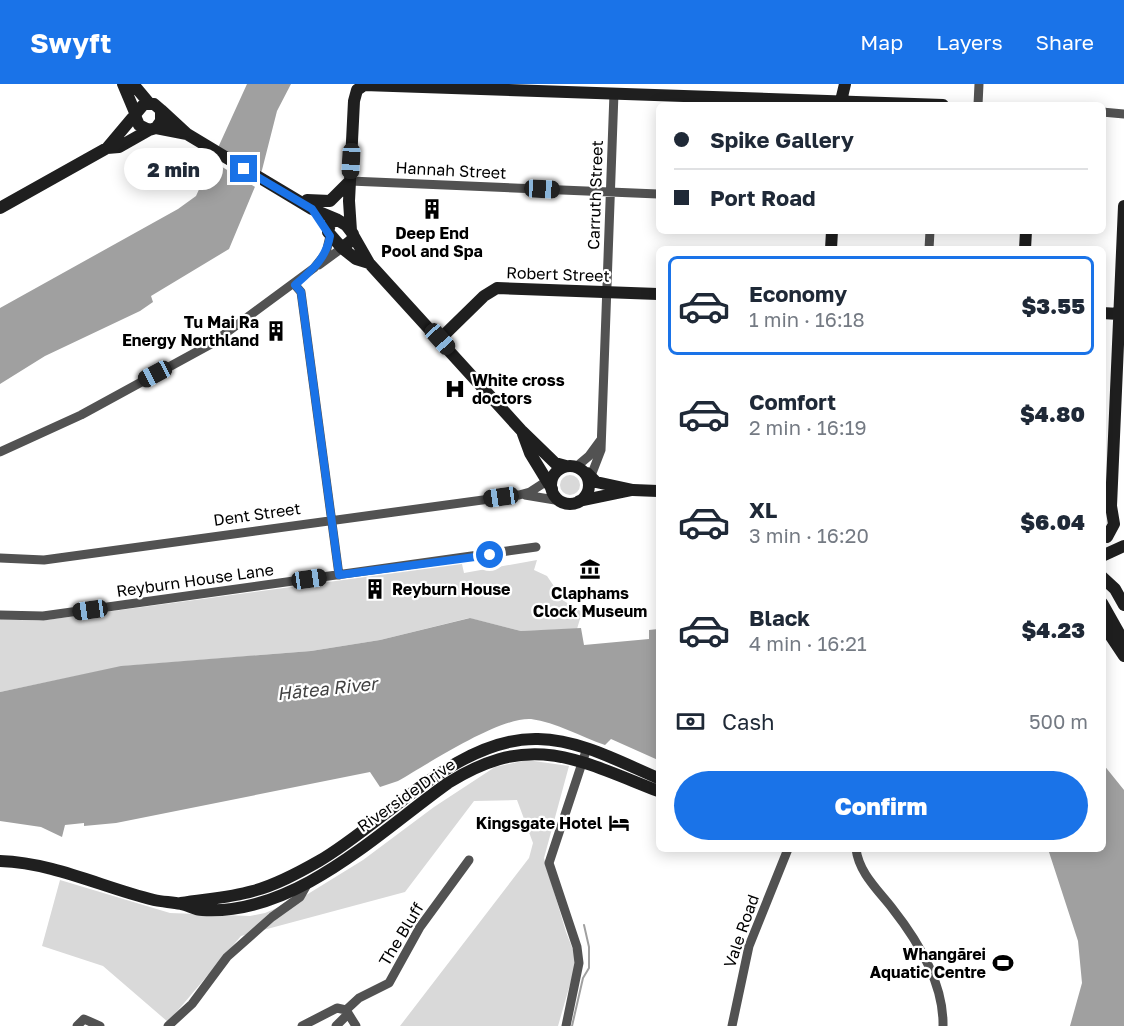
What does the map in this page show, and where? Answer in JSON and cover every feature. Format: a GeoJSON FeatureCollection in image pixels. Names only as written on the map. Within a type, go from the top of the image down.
{"type":"FeatureCollection","features":[{"type":"Feature","properties":{"kind":"main road"},"geometry":{"type":"LineString","coordinates":[[123,84],[139,125],[187,134]]}},
{"type":"Feature","properties":{"kind":"main road"},"geometry":{"type":"LineString","coordinates":[[133,84],[148,103],[161,110],[187,134],[312,209],[336,219],[352,233],[369,263],[521,430],[555,463],[581,472],[596,482],[633,490],[656,491]]}},
{"type":"Feature","properties":{"kind":"main road"},"geometry":{"type":"LineString","coordinates":[[840,102],[845,84]]}},
{"type":"Feature","properties":{"kind":"main road"},"geometry":{"type":"LineString","coordinates":[[342,248],[349,243],[352,233],[350,181],[355,95],[361,86],[557,88],[614,93],[817,102]]}},
{"type":"Feature","properties":{"kind":"main road"},"geometry":{"type":"LineString","coordinates":[[0,208],[107,148],[141,106],[148,103]]}},
{"type":"Feature","properties":{"kind":"main road"},"geometry":{"type":"LineString","coordinates":[[107,148],[119,147],[152,129],[161,122],[161,110]]}},
{"type":"Feature","properties":{"kind":"main road"},"geometry":{"type":"LineString","coordinates":[[284,193],[324,203],[334,200],[350,181]]}},
{"type":"Feature","properties":{"kind":"main road"},"geometry":{"type":"LineString","coordinates":[[330,235],[328,228],[336,219],[350,181]]}},
{"type":"Feature","properties":{"kind":"main road"},"geometry":{"type":"LineString","coordinates":[[1106,536],[1114,524],[1111,506],[1124,206]]}},
{"type":"Feature","properties":{"kind":"main road"},"geometry":{"type":"LineString","coordinates":[[312,209],[342,248],[356,259],[369,263]]}},
{"type":"Feature","properties":{"kind":"main road","name":"Robert Street"},"geometry":{"type":"LineString","coordinates":[[440,339],[484,296],[498,288],[656,294]]}},
{"type":"Feature","properties":{"kind":"main road"},"geometry":{"type":"LineString","coordinates":[[1106,313],[1121,314]]}},
{"type":"Feature","properties":{"kind":"main road"},"geometry":{"type":"LineString","coordinates":[[521,430],[530,453],[551,482],[561,501],[570,503],[633,490]]}},
{"type":"Feature","properties":{"kind":"main road"},"geometry":{"type":"LineString","coordinates":[[551,482],[581,472]]}},
{"type":"Feature","properties":{"kind":"main road"},"geometry":{"type":"LineString","coordinates":[[579,501],[587,492],[581,472]]}},
{"type":"Feature","properties":{"kind":"main road"},"geometry":{"type":"LineString","coordinates":[[1112,490],[1124,521]]}},
{"type":"Feature","properties":{"kind":"main road"},"geometry":{"type":"LineString","coordinates":[[1106,538],[1124,532]]}},
{"type":"Feature","properties":{"kind":"main road"},"geometry":{"type":"LineString","coordinates":[[1106,554],[1124,546]]}},
{"type":"Feature","properties":{"kind":"main road"},"geometry":{"type":"LineString","coordinates":[[1106,581],[1115,589],[1124,605]]}},
{"type":"Feature","properties":{"kind":"main road"},"geometry":{"type":"LineString","coordinates":[[1106,610],[1124,642]]}},
{"type":"Feature","properties":{"kind":"main road"},"geometry":{"type":"LineString","coordinates":[[1106,629],[1124,656]]}},
{"type":"Feature","properties":{"kind":"main road","name":"Riverside Drive"},"geometry":{"type":"LineString","coordinates":[[180,903],[253,891],[306,868],[335,851],[441,774],[479,752],[511,741],[538,739],[587,748],[656,777]]}},
{"type":"Feature","properties":{"kind":"main road","name":"Riverside Drive"},"geometry":{"type":"LineString","coordinates":[[0,861],[25,862],[68,871],[155,900],[180,903],[200,910],[233,909],[278,897],[309,882],[448,783],[483,764],[515,754],[540,753],[582,761],[656,789]]}},
{"type":"Feature","properties":{"kind":"street"},"geometry":{"type":"LineString","coordinates":[[978,102],[979,84]]}},
{"type":"Feature","properties":{"kind":"street","name":"Carruth Street"},"geometry":{"type":"LineString","coordinates":[[581,472],[600,455],[614,93]]}},
{"type":"Feature","properties":{"kind":"street"},"geometry":{"type":"LineString","coordinates":[[1106,112],[1124,114]]}},
{"type":"Feature","properties":{"kind":"street","name":"Hannah Street"},"geometry":{"type":"LineString","coordinates":[[350,181],[656,194]]}},
{"type":"Feature","properties":{"kind":"street"},"geometry":{"type":"LineString","coordinates":[[0,452],[81,415],[211,344],[295,285],[314,268],[326,253],[330,235]]}},
{"type":"Feature","properties":{"kind":"street"},"geometry":{"type":"LineString","coordinates":[[314,268],[329,260],[342,248]]}},
{"type":"Feature","properties":{"kind":"street"},"geometry":{"type":"LineString","coordinates":[[295,285],[301,292],[339,575]]}},
{"type":"Feature","properties":{"kind":"street"},"geometry":{"type":"LineString","coordinates":[[581,472],[600,441]]}},
{"type":"Feature","properties":{"kind":"street","name":"Dent Street"},"geometry":{"type":"LineString","coordinates":[[0,558],[44,560],[519,495],[551,482]]}},
{"type":"Feature","properties":{"kind":"street","name":"Dent Street"},"geometry":{"type":"LineString","coordinates":[[519,495],[561,501]]}},
{"type":"Feature","properties":{"kind":"street","name":"Reyburn House Lane"},"geometry":{"type":"LineString","coordinates":[[0,615],[43,616],[536,547]]}},
{"type":"Feature","properties":{"kind":"street"},"geometry":{"type":"LineString","coordinates":[[566,1026],[579,963],[577,947],[549,862],[587,748]]}},
{"type":"Feature","properties":{"kind":"street","name":"Vale Road"},"geometry":{"type":"LineString","coordinates":[[732,1026],[749,946],[787,852]]}},
{"type":"Feature","properties":{"kind":"street"},"geometry":{"type":"LineString","coordinates":[[857,852],[861,868],[905,925],[929,967],[942,999],[943,1026]]}},
{"type":"Feature","properties":{"kind":"street","name":"The Bluff"},"geometry":{"type":"LineString","coordinates":[[347,1012],[359,998],[389,983],[420,927],[469,860]]}},
{"type":"Feature","properties":{"kind":"street"},"geometry":{"type":"LineString","coordinates":[[168,1026],[192,1004],[227,957],[272,916],[300,897],[309,882],[306,868]]}},
{"type":"Feature","properties":{"kind":"street"},"geometry":{"type":"LineString","coordinates":[[302,1026],[337,1008],[347,1012],[356,1026]]}},
{"type":"Feature","properties":{"kind":"street"},"geometry":{"type":"LineString","coordinates":[[336,1026],[347,1012]]}},
{"type":"Feature","properties":{"kind":"street"},"geometry":{"type":"LineString","coordinates":[[77,1026],[84,1019],[100,1026]]}},
{"type":"Feature","properties":{"kind":"shaded area"},"geometry":{"type":"Polygon","coordinates":[[[570,475],[577,478],[580,485],[577,492],[570,495],[563,492],[560,485],[563,478],[570,475]]]}},
{"type":"Feature","properties":{"kind":"shaded area"},"geometry":{"type":"Polygon","coordinates":[[[537,560],[534,570],[547,576],[564,601],[582,612],[577,629],[521,631],[469,618],[380,640],[311,651],[125,666],[0,692],[0,619],[39,621],[462,564],[464,573],[537,560]]]}},
{"type":"Feature","properties":{"kind":"shaded area"},"geometry":{"type":"Polygon","coordinates":[[[527,760],[569,766],[544,858],[566,932],[577,960],[558,1026],[400,1026],[529,858],[533,843],[517,800],[474,801],[405,892],[241,936],[168,1022],[103,966],[42,946],[60,880],[170,913],[250,916],[265,913],[303,897],[363,860],[434,807],[495,767],[527,760]]]}},
{"type":"Feature","properties":{"kind":"water"},"geometry":{"type":"Polygon","coordinates":[[[247,84],[291,84],[277,111],[262,170],[229,249],[151,296],[153,302],[140,311],[45,356],[0,384],[0,308],[178,209],[196,196],[247,84]]]}},
{"type":"Feature","properties":{"kind":"water","name":"Hātea River"},"geometry":{"type":"Polygon","coordinates":[[[470,618],[521,631],[581,628],[584,645],[649,639],[649,630],[656,629],[656,759],[611,739],[605,745],[559,726],[531,719],[517,720],[483,733],[398,781],[380,787],[370,772],[116,823],[65,825],[62,837],[41,827],[0,821],[0,692],[121,666],[311,651],[380,640],[470,618]]]}},
{"type":"Feature","properties":{"kind":"water"},"geometry":{"type":"Polygon","coordinates":[[[1106,768],[1124,790],[1124,1026],[1070,1026],[1082,983],[1078,941],[1049,852],[1106,852],[1106,768]]]}},
{"type":"Feature","properties":{"kind":"pier"},"geometry":{"type":"Polygon","coordinates":[[[215,145],[263,173],[257,188],[209,159],[215,145]]]}},
{"type":"Feature","properties":{"kind":"waterway"},"geometry":{"type":"LineString","coordinates":[[572,1026],[583,978],[589,968],[589,947],[584,925]]}},
{"type":"Feature","properties":{"kind":"place","name":"Deep End Pool and Spa"},"geometry":{"type":"Point","coordinates":[432,209]}},
{"type":"Feature","properties":{"kind":"place","name":"Tu Mai Ra Energy Northland"},"geometry":{"type":"Point","coordinates":[276,331]}},
{"type":"Feature","properties":{"kind":"place","name":"White cross doctors"},"geometry":{"type":"Point","coordinates":[455,389]}},
{"type":"Feature","properties":{"kind":"place","name":"Claphams Clock Museum"},"geometry":{"type":"Point","coordinates":[590,569]}},
{"type":"Feature","properties":{"kind":"place","name":"Reyburn House"},"geometry":{"type":"Point","coordinates":[375,589]}},
{"type":"Feature","properties":{"kind":"place","name":"Kingsgate Hotel"},"geometry":{"type":"Point","coordinates":[619,823]}},
{"type":"Feature","properties":{"kind":"place","name":"Whangārei Aquatic Centre"},"geometry":{"type":"Point","coordinates":[1003,963]}},
{"type":"Feature","properties":{"kind":"route"},"geometry":{"type":"LineString","coordinates":[[244,169],[312,209],[330,234],[326,253],[320,262],[295,285],[301,292],[339,575],[490,555]]}}]}
